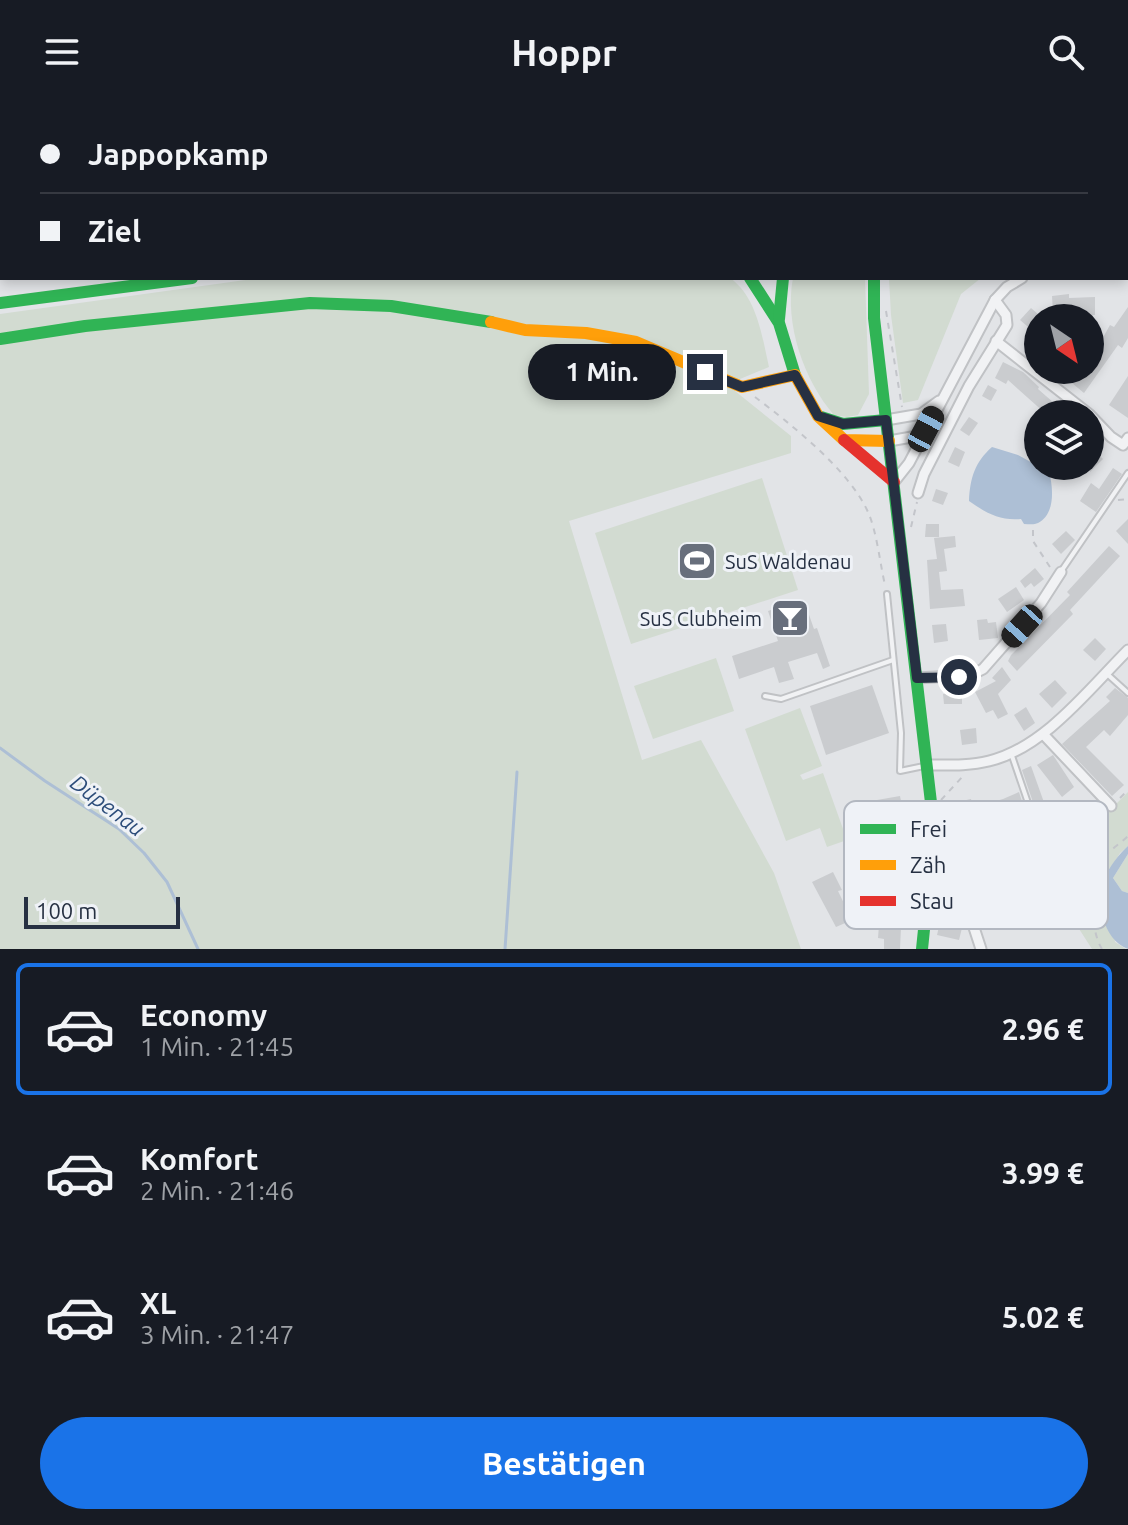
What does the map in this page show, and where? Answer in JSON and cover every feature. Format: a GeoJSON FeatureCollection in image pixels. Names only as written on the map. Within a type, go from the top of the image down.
{"type":"FeatureCollection","features":[{"type":"Feature","properties":{"kind":"street"},"geometry":{"type":"LineString","coordinates":[[0,303],[177,280]]}},
{"type":"Feature","properties":{"kind":"street"},"geometry":{"type":"LineString","coordinates":[[751,280],[779,323],[795,375],[818,416],[894,482]]}},
{"type":"Feature","properties":{"kind":"street"},"geometry":{"type":"LineString","coordinates":[[779,323],[783,280]]}},
{"type":"Feature","properties":{"kind":"street"},"geometry":{"type":"LineString","coordinates":[[874,280],[874,318],[931,801]]}},
{"type":"Feature","properties":{"kind":"street"},"geometry":{"type":"LineString","coordinates":[[894,482],[909,463],[995,300],[1019,280]]}},
{"type":"Feature","properties":{"kind":"street"},"geometry":{"type":"LineString","coordinates":[[918,493],[948,425],[1007,325],[1006,315],[995,300]]}},
{"type":"Feature","properties":{"kind":"street"},"geometry":{"type":"LineString","coordinates":[[0,339],[85,326],[310,303],[391,306],[525,330],[586,333],[636,342],[742,387],[795,375]]}},
{"type":"Feature","properties":{"kind":"street"},"geometry":{"type":"LineString","coordinates":[[996,341],[1072,400]]}},
{"type":"Feature","properties":{"kind":"street"},"geometry":{"type":"LineString","coordinates":[[818,416],[843,424],[904,418],[921,414],[941,399]]}},
{"type":"Feature","properties":{"kind":"street"},"geometry":{"type":"LineString","coordinates":[[1104,429],[1126,445]]}},
{"type":"Feature","properties":{"kind":"street"},"geometry":{"type":"LineString","coordinates":[[844,440],[889,441],[923,435]]}},
{"type":"Feature","properties":{"kind":"street"},"geometry":{"type":"LineString","coordinates":[[917,678],[959,677],[983,669],[1022,626],[1059,575]]}},
{"type":"Feature","properties":{"kind":"street"},"geometry":{"type":"LineString","coordinates":[[927,765],[976,763],[1011,753],[1043,734],[1128,650]]}},
{"type":"Feature","properties":{"kind":"street"},"geometry":{"type":"LineString","coordinates":[[1043,734],[1106,801]]}},
{"type":"Feature","properties":{"kind":"street"},"geometry":{"type":"LineString","coordinates":[[1108,803],[1111,806]]}},
{"type":"Feature","properties":{"kind":"street"},"geometry":{"type":"LineString","coordinates":[[922,949],[924,929]]}},
{"type":"Feature","properties":{"kind":"street"},"geometry":{"type":"LineString","coordinates":[[974,929],[981,949]]}},
{"type":"Feature","properties":{"kind":"lane"},"geometry":{"type":"LineString","coordinates":[[1059,575],[1128,473]]}},
{"type":"Feature","properties":{"kind":"lane"},"geometry":{"type":"LineString","coordinates":[[887,594],[901,733],[900,771],[927,765]]}},
{"type":"Feature","properties":{"kind":"lane"},"geometry":{"type":"LineString","coordinates":[[765,696],[781,699],[893,660]]}},
{"type":"Feature","properties":{"kind":"lane"},"geometry":{"type":"LineString","coordinates":[[1105,673],[1128,693]]}},
{"type":"Feature","properties":{"kind":"lane"},"geometry":{"type":"LineString","coordinates":[[1011,753],[1027,801]]}},
{"type":"Feature","properties":{"kind":"path"},"geometry":{"type":"LineString","coordinates":[[886,311],[904,418]]}},
{"type":"Feature","properties":{"kind":"path"},"geometry":{"type":"LineString","coordinates":[[742,387],[812,443],[850,485],[869,513],[887,594]]}},
{"type":"Feature","properties":{"kind":"path"},"geometry":{"type":"LineString","coordinates":[[909,531],[918,493]]}},
{"type":"Feature","properties":{"kind":"path"},"geometry":{"type":"LineString","coordinates":[[1033,530],[1033,541],[1059,575]]}},
{"type":"Feature","properties":{"kind":"path"},"geometry":{"type":"LineString","coordinates":[[941,801],[976,763]]}},
{"type":"Feature","properties":{"kind":"path"},"geometry":{"type":"LineString","coordinates":[[1108,809],[1128,790]]}},
{"type":"Feature","properties":{"kind":"path"},"geometry":{"type":"LineString","coordinates":[[1108,816],[1111,806]]}},
{"type":"Feature","properties":{"kind":"path"},"geometry":{"type":"LineString","coordinates":[[1108,854],[1128,836]]}},
{"type":"Feature","properties":{"kind":"path"},"geometry":{"type":"LineString","coordinates":[[1095,929],[1102,949]]}},
{"type":"Feature","properties":{"kind":"shaded area"},"geometry":{"type":"Polygon","coordinates":[[[245,280],[732,280],[752,306],[769,367],[740,379],[735,391],[791,436],[791,453],[569,521],[642,760],[701,740],[774,873],[801,949],[0,949],[0,314],[245,280]]]}},
{"type":"Feature","properties":{"kind":"shaded area"},"geometry":{"type":"Polygon","coordinates":[[[793,280],[865,280],[869,394],[858,415],[834,415],[814,386],[805,369],[794,332],[793,280]]]}},
{"type":"Feature","properties":{"kind":"shaded area"},"geometry":{"type":"Polygon","coordinates":[[[889,280],[978,280],[961,294],[918,400],[903,403],[889,280]]]}},
{"type":"Feature","properties":{"kind":"shaded area","name":"SuS Waldenau"},"geometry":{"type":"Polygon","coordinates":[[[762,478],[798,590],[631,644],[595,533],[762,478]]]}},
{"type":"Feature","properties":{"kind":"shaded area"},"geometry":{"type":"Polygon","coordinates":[[[716,658],[734,711],[653,739],[634,686],[716,658]]]}},
{"type":"Feature","properties":{"kind":"shaded area"},"geometry":{"type":"Polygon","coordinates":[[[800,708],[822,766],[800,775],[803,780],[823,773],[844,832],[844,841],[827,847],[820,828],[786,841],[745,729],[800,708]]]}},
{"type":"Feature","properties":{"kind":"shaded area"},"geometry":{"type":"Polygon","coordinates":[[[1128,792],[1128,846],[1108,873],[1108,811],[1128,792]]]}},
{"type":"Feature","properties":{"kind":"shaded area"},"geometry":{"type":"Polygon","coordinates":[[[1128,854],[1128,893],[1122,891],[1113,878],[1128,854]]]}},
{"type":"Feature","properties":{"kind":"shaded area"},"geometry":{"type":"Polygon","coordinates":[[[1108,897],[1115,942],[1126,949],[1092,949],[1079,929],[1108,929],[1108,897]]]}},
{"type":"Feature","properties":{"kind":"water"},"geometry":{"type":"Polygon","coordinates":[[[992,447],[1024,458],[1024,480],[1050,480],[1050,507],[1044,519],[1038,523],[1024,524],[1021,519],[1000,517],[969,501],[974,471],[992,447]]]}},
{"type":"Feature","properties":{"kind":"water"},"geometry":{"type":"Polygon","coordinates":[[[1128,846],[1128,854],[1113,878],[1122,891],[1128,893],[1128,949],[1119,944],[1108,929],[1108,871],[1128,846]]]}},
{"type":"Feature","properties":{"kind":"building"},"geometry":{"type":"Polygon","coordinates":[[[1052,296],[1095,297],[1095,304],[1052,304],[1052,296]]]}},
{"type":"Feature","properties":{"kind":"building"},"geometry":{"type":"Polygon","coordinates":[[[1128,307],[1128,338],[1122,348],[1118,345],[1104,365],[1104,336],[1110,325],[1114,327],[1128,307]]]}},
{"type":"Feature","properties":{"kind":"building"},"geometry":{"type":"Polygon","coordinates":[[[1003,362],[1023,372],[1024,384],[1036,384],[1051,400],[1030,400],[1008,380],[1006,384],[995,378],[1003,362]]]}},
{"type":"Feature","properties":{"kind":"building"},"geometry":{"type":"Polygon","coordinates":[[[1128,376],[1128,418],[1109,405],[1128,376]]]}},
{"type":"Feature","properties":{"kind":"building"},"geometry":{"type":"Polygon","coordinates":[[[1073,384],[1090,384],[1084,393],[1073,384]]]}},
{"type":"Feature","properties":{"kind":"building"},"geometry":{"type":"Polygon","coordinates":[[[988,385],[997,390],[991,401],[982,396],[988,385]]]}},
{"type":"Feature","properties":{"kind":"building"},"geometry":{"type":"Polygon","coordinates":[[[969,417],[978,423],[969,436],[960,430],[969,417]]]}},
{"type":"Feature","properties":{"kind":"building"},"geometry":{"type":"Polygon","coordinates":[[[955,447],[965,452],[959,467],[948,462],[955,447]]]}},
{"type":"Feature","properties":{"kind":"building"},"geometry":{"type":"Polygon","coordinates":[[[1113,468],[1122,474],[1096,512],[1080,501],[1091,483],[1099,489],[1113,468]]]}},
{"type":"Feature","properties":{"kind":"building"},"geometry":{"type":"Polygon","coordinates":[[[936,489],[948,493],[943,505],[932,501],[936,489]]]}},
{"type":"Feature","properties":{"kind":"building"},"geometry":{"type":"Polygon","coordinates":[[[1128,519],[1128,544],[1116,531],[1128,519]]]}},
{"type":"Feature","properties":{"kind":"building"},"geometry":{"type":"Polygon","coordinates":[[[926,524],[939,524],[939,537],[925,537],[926,524]]]}},
{"type":"Feature","properties":{"kind":"building"},"geometry":{"type":"Polygon","coordinates":[[[1066,531],[1075,540],[1061,554],[1052,544],[1066,531]]]}},
{"type":"Feature","properties":{"kind":"building"},"geometry":{"type":"Polygon","coordinates":[[[955,536],[956,547],[944,549],[947,571],[939,572],[941,590],[963,589],[965,606],[930,609],[927,560],[937,559],[934,538],[955,536]]]}},
{"type":"Feature","properties":{"kind":"building"},"geometry":{"type":"Polygon","coordinates":[[[1109,546],[1120,556],[1070,610],[1073,614],[1017,671],[1008,661],[1011,655],[1070,595],[1067,592],[1109,546]]]}},
{"type":"Feature","properties":{"kind":"building"},"geometry":{"type":"Polygon","coordinates":[[[1035,568],[1044,579],[1034,587],[1031,583],[1025,588],[1020,581],[1035,568]]]}},
{"type":"Feature","properties":{"kind":"building"},"geometry":{"type":"Polygon","coordinates":[[[1016,587],[1024,600],[1007,612],[998,599],[1016,587]]]}},
{"type":"Feature","properties":{"kind":"building"},"geometry":{"type":"Polygon","coordinates":[[[786,605],[789,615],[807,609],[830,666],[823,669],[817,653],[788,662],[794,679],[779,683],[774,667],[739,679],[732,656],[778,641],[768,611],[786,605]]]}},
{"type":"Feature","properties":{"kind":"building"},"geometry":{"type":"Polygon","coordinates":[[[987,619],[988,623],[996,622],[998,638],[979,640],[977,620],[987,619]]]}},
{"type":"Feature","properties":{"kind":"building"},"geometry":{"type":"Polygon","coordinates":[[[946,624],[948,641],[934,643],[932,625],[946,624]]]}},
{"type":"Feature","properties":{"kind":"building"},"geometry":{"type":"Polygon","coordinates":[[[1095,638],[1106,649],[1095,661],[1083,650],[1095,638]]]}},
{"type":"Feature","properties":{"kind":"building"},"geometry":{"type":"Polygon","coordinates":[[[1002,667],[1011,680],[998,694],[1008,714],[998,719],[993,710],[986,713],[975,692],[996,681],[992,678],[1002,667]]]}},
{"type":"Feature","properties":{"kind":"building"},"geometry":{"type":"Polygon","coordinates":[[[1055,680],[1067,693],[1052,708],[1039,694],[1055,680]]]}},
{"type":"Feature","properties":{"kind":"building"},"geometry":{"type":"Polygon","coordinates":[[[872,685],[889,733],[826,755],[810,706],[872,685]]]}},
{"type":"Feature","properties":{"kind":"building"},"geometry":{"type":"Polygon","coordinates":[[[1115,688],[1128,698],[1128,715],[1110,736],[1104,730],[1086,747],[1124,785],[1112,796],[1062,744],[1110,701],[1106,697],[1115,688]]]}},
{"type":"Feature","properties":{"kind":"building"},"geometry":{"type":"Polygon","coordinates":[[[962,693],[962,704],[944,704],[943,694],[962,693]]]}},
{"type":"Feature","properties":{"kind":"building"},"geometry":{"type":"Polygon","coordinates":[[[1026,707],[1035,723],[1024,731],[1014,715],[1026,707]]]}},
{"type":"Feature","properties":{"kind":"building"},"geometry":{"type":"Polygon","coordinates":[[[976,728],[977,743],[962,745],[960,730],[976,728]]]}},
{"type":"Feature","properties":{"kind":"building"},"geometry":{"type":"Polygon","coordinates":[[[1053,755],[1074,787],[1062,797],[1037,765],[1053,755]]]}},
{"type":"Feature","properties":{"kind":"building"},"geometry":{"type":"Polygon","coordinates":[[[1031,766],[1044,801],[1033,801],[1022,770],[1031,766]]]}},
{"type":"Feature","properties":{"kind":"building"},"geometry":{"type":"Polygon","coordinates":[[[1019,792],[1022,801],[996,801],[1019,792]]]}},
{"type":"Feature","properties":{"kind":"building"},"geometry":{"type":"Polygon","coordinates":[[[900,796],[901,801],[877,801],[900,796]]]}},
{"type":"Feature","properties":{"kind":"building"},"geometry":{"type":"Polygon","coordinates":[[[833,872],[842,890],[838,891],[844,903],[844,924],[836,927],[812,882],[833,872]]]}},
{"type":"Feature","properties":{"kind":"building"},"geometry":{"type":"Polygon","coordinates":[[[879,929],[901,929],[900,949],[884,949],[884,939],[878,938],[879,929]]]}},
{"type":"Feature","properties":{"kind":"building"},"geometry":{"type":"Polygon","coordinates":[[[938,929],[962,929],[959,940],[937,935],[938,929]]]}},
{"type":"Feature","properties":{"kind":"waterway","name":"Düpenau"},"geometry":{"type":"LineString","coordinates":[[0,748],[119,829],[144,853],[167,882],[198,949]]}},
{"type":"Feature","properties":{"kind":"waterway"},"geometry":{"type":"LineString","coordinates":[[505,949],[517,772]]}},
{"type":"Feature","properties":{"kind":"traffic: fast"},"geometry":{"type":"LineString","coordinates":[[0,303],[177,280]]}},
{"type":"Feature","properties":{"kind":"traffic: fast"},"geometry":{"type":"LineString","coordinates":[[751,280],[779,323],[795,375]]}},
{"type":"Feature","properties":{"kind":"traffic: fast"},"geometry":{"type":"LineString","coordinates":[[779,319],[783,280]]}},
{"type":"Feature","properties":{"kind":"traffic: fast"},"geometry":{"type":"LineString","coordinates":[[874,280],[874,318],[931,801]]}},
{"type":"Feature","properties":{"kind":"traffic: fast"},"geometry":{"type":"LineString","coordinates":[[0,339],[85,326],[310,303],[391,306],[491,322]]}},
{"type":"Feature","properties":{"kind":"traffic: fast"},"geometry":{"type":"LineString","coordinates":[[821,417],[843,424],[886,420]]}},
{"type":"Feature","properties":{"kind":"traffic: fast"},"geometry":{"type":"LineString","coordinates":[[922,949],[924,929]]}},
{"type":"Feature","properties":{"kind":"traffic: slow"},"geometry":{"type":"LineString","coordinates":[[491,322],[525,330],[586,333],[636,342],[742,387],[795,375],[818,416],[844,440],[889,441]]}},
{"type":"Feature","properties":{"kind":"traffic: jam"},"geometry":{"type":"LineString","coordinates":[[844,440],[894,482]]}},
{"type":"Feature","properties":{"kind":"place","name":"SuS Waldenau"},"geometry":{"type":"Point","coordinates":[697,561]}},
{"type":"Feature","properties":{"kind":"place","name":"SuS Clubheim"},"geometry":{"type":"Point","coordinates":[790,618]}},
{"type":"Feature","properties":{"kind":"route"},"geometry":{"type":"LineString","coordinates":[[705,372],[742,387],[795,375],[818,416],[843,424],[886,420],[917,678],[959,677]]}}]}
